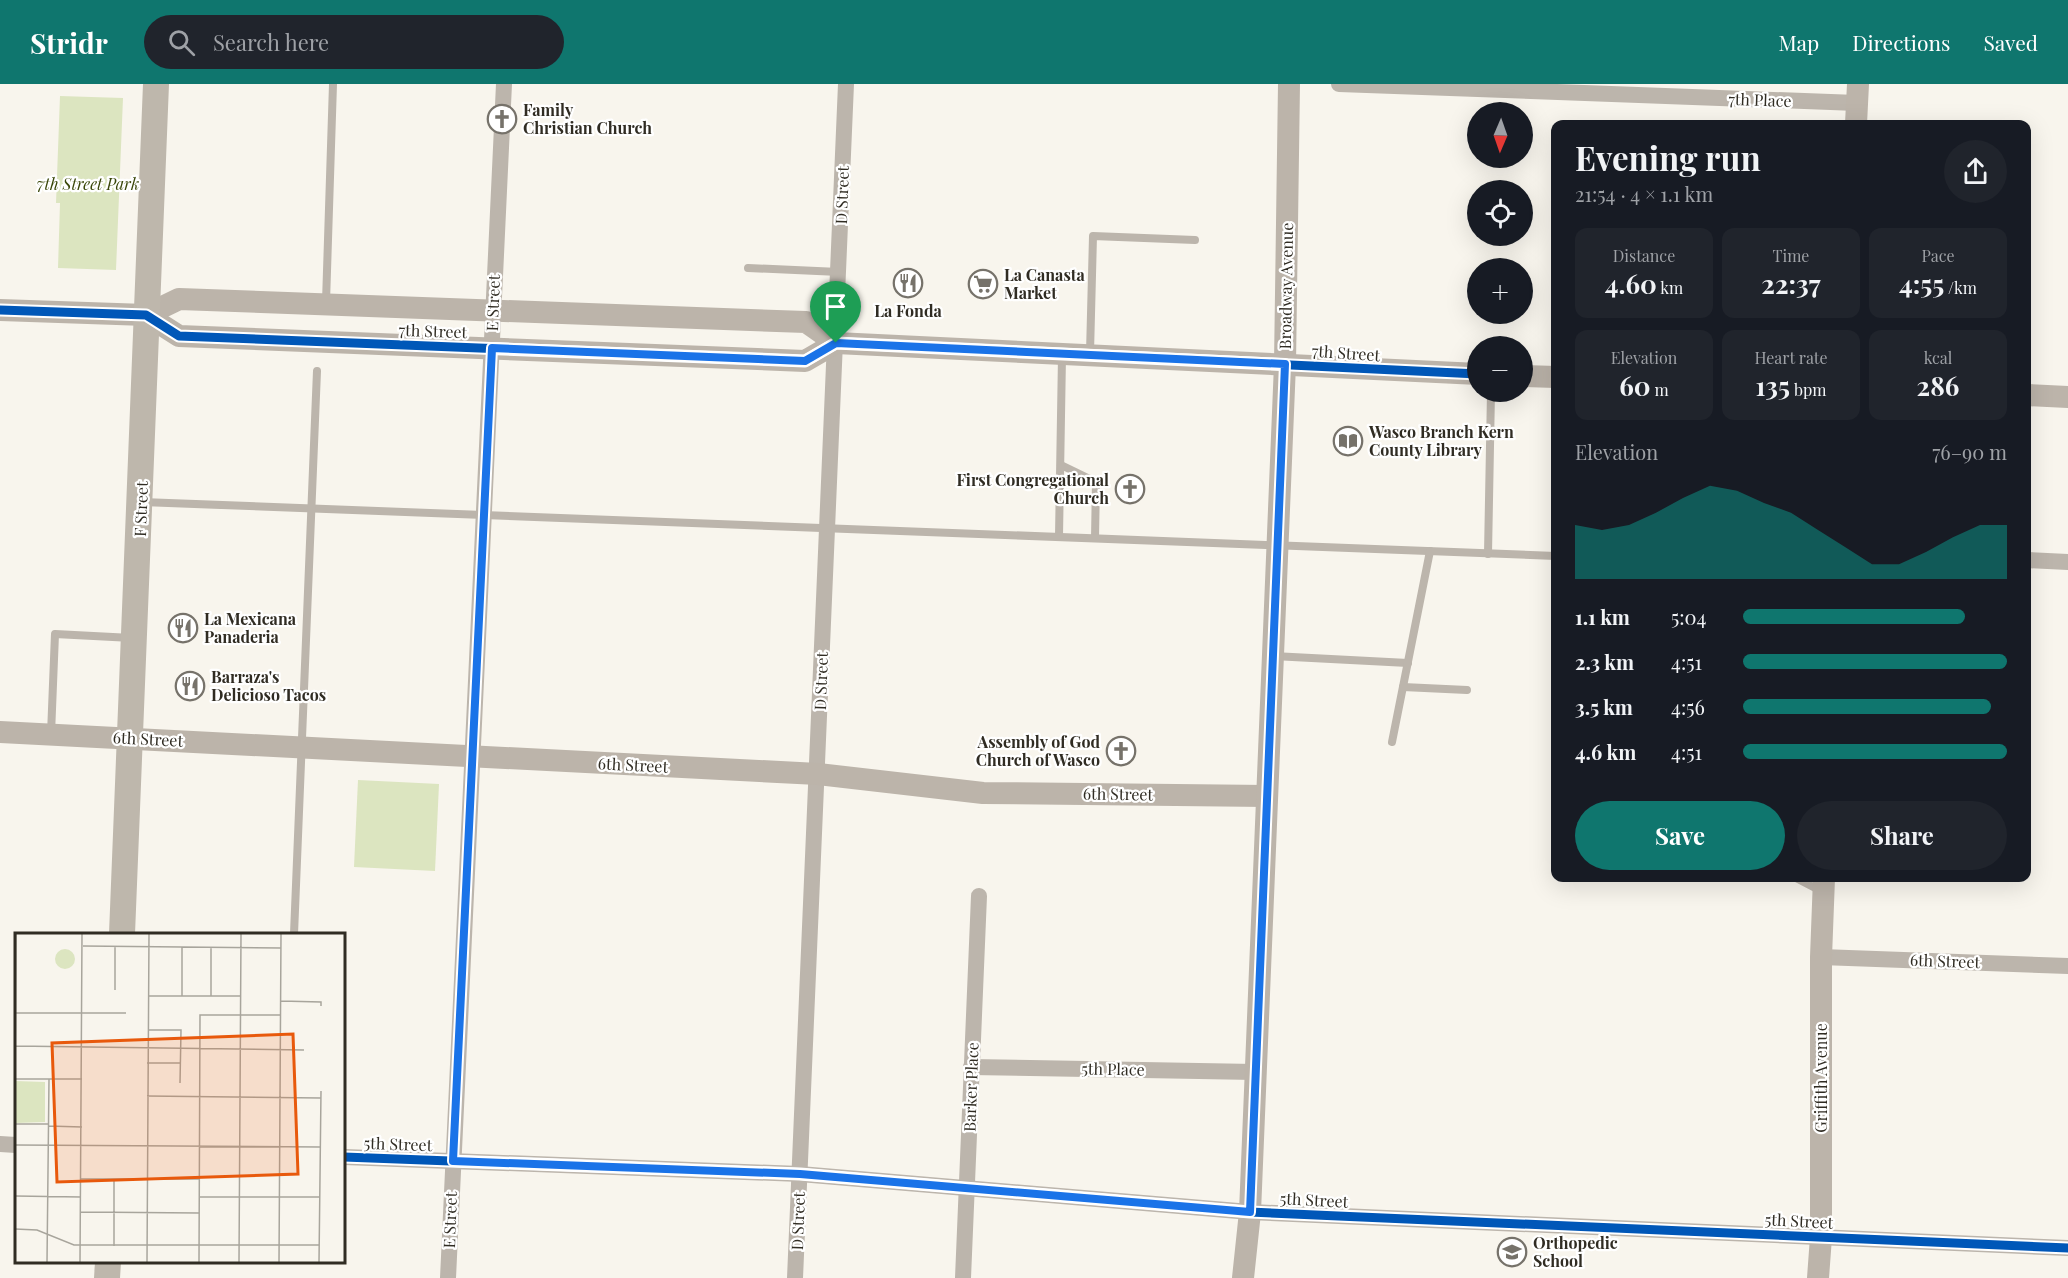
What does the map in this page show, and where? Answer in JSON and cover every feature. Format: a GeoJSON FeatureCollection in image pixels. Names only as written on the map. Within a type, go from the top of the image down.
{"type":"FeatureCollection","features":[{"type":"Feature","properties":{"kind":"main road","name":"F Street"},"geometry":{"type":"LineString","coordinates":[[122,933],[156,84]]}},
{"type":"Feature","properties":{"kind":"main road"},"geometry":{"type":"LineString","coordinates":[[107,1278],[108,1263]]}},
{"type":"Feature","properties":{"kind":"street","name":"E Street"},"geometry":{"type":"LineString","coordinates":[[448,1278],[504,84]]}},
{"type":"Feature","properties":{"kind":"street","name":"D Street"},"geometry":{"type":"LineString","coordinates":[[795,1278],[846,84]]}},
{"type":"Feature","properties":{"kind":"street","name":"Broadway Avenue"},"geometry":{"type":"LineString","coordinates":[[1243,1278],[1250,1212],[1285,364],[1289,84]]}},
{"type":"Feature","properties":{"kind":"street","name":"7th Place"},"geometry":{"type":"LineString","coordinates":[[1339,84],[1573,88],[1857,104]]}},
{"type":"Feature","properties":{"kind":"street","name":"7th Street"},"geometry":{"type":"LineString","coordinates":[[0,310],[146,315],[179,299],[806,322],[836,343],[1467,373]]}},
{"type":"Feature","properties":{"kind":"street","name":"7th Street"},"geometry":{"type":"LineString","coordinates":[[146,315],[179,336],[805,361],[836,343]]}},
{"type":"Feature","properties":{"kind":"street"},"geometry":{"type":"LineString","coordinates":[[1533,376],[1551,377]]}},
{"type":"Feature","properties":{"kind":"street"},"geometry":{"type":"LineString","coordinates":[[2031,395],[2068,397]]}},
{"type":"Feature","properties":{"kind":"street"},"geometry":{"type":"LineString","coordinates":[[2031,561],[2068,562]]}},
{"type":"Feature","properties":{"kind":"street","name":"6th Street"},"geometry":{"type":"LineString","coordinates":[[0,732],[818,774],[983,793],[1267,796]]}},
{"type":"Feature","properties":{"kind":"street","name":"Griffith Avenue"},"geometry":{"type":"LineString","coordinates":[[1818,1278],[1821,1237],[1821,957],[1824,885]]}},
{"type":"Feature","properties":{"kind":"street","name":"Barker Place"},"geometry":{"type":"LineString","coordinates":[[963,1278],[979,897]]}},
{"type":"Feature","properties":{"kind":"street","name":"6th Street"},"geometry":{"type":"LineString","coordinates":[[1821,957],[2068,966]]}},
{"type":"Feature","properties":{"kind":"street","name":"5th Place"},"geometry":{"type":"LineString","coordinates":[[971,1067],[1255,1072]]}},
{"type":"Feature","properties":{"kind":"street"},"geometry":{"type":"LineString","coordinates":[[0,1144],[15,1145]]}},
{"type":"Feature","properties":{"kind":"street","name":"5th Street"},"geometry":{"type":"LineString","coordinates":[[345,1157],[800,1174],[1250,1212],[2068,1248]]}},
{"type":"Feature","properties":{"kind":"lane"},"geometry":{"type":"LineString","coordinates":[[326,303],[333,84]]}},
{"type":"Feature","properties":{"kind":"lane"},"geometry":{"type":"LineString","coordinates":[[1089,357],[1093,236],[1195,240]]}},
{"type":"Feature","properties":{"kind":"lane"},"geometry":{"type":"LineString","coordinates":[[748,268],[839,272]]}},
{"type":"Feature","properties":{"kind":"lane"},"geometry":{"type":"LineString","coordinates":[[1059,536],[1062,355]]}},
{"type":"Feature","properties":{"kind":"lane"},"geometry":{"type":"LineString","coordinates":[[294,933],[317,371]]}},
{"type":"Feature","properties":{"kind":"lane"},"geometry":{"type":"LineString","coordinates":[[1488,554],[1491,402]]}},
{"type":"Feature","properties":{"kind":"lane"},"geometry":{"type":"LineString","coordinates":[[1061,465],[1096,482],[1095,537]]}},
{"type":"Feature","properties":{"kind":"lane"},"geometry":{"type":"LineString","coordinates":[[141,502],[1551,556]]}},
{"type":"Feature","properties":{"kind":"lane"},"geometry":{"type":"LineString","coordinates":[[1392,742],[1430,551]]}},
{"type":"Feature","properties":{"kind":"lane"},"geometry":{"type":"LineString","coordinates":[[51,734],[55,634],[135,638]]}},
{"type":"Feature","properties":{"kind":"lane"},"geometry":{"type":"LineString","coordinates":[[1273,656],[1408,663]]}},
{"type":"Feature","properties":{"kind":"lane"},"geometry":{"type":"LineString","coordinates":[[1403,687],[1467,690]]}},
{"type":"Feature","properties":{"kind":"green space","name":"7th Street Park"},"geometry":{"type":"Polygon","coordinates":[[[60,96],[123,98],[116,270],[58,268],[60,203],[56,203],[60,96]]]}},
{"type":"Feature","properties":{"kind":"green space"},"geometry":{"type":"Polygon","coordinates":[[[358,780],[439,784],[435,871],[354,867],[358,780]]]}},
{"type":"Feature","properties":{"kind":"cycle path"},"geometry":{"type":"LineString","coordinates":[[0,310],[146,315],[179,336],[805,361],[836,343],[1467,373]]}},
{"type":"Feature","properties":{"kind":"cycle path"},"geometry":{"type":"LineString","coordinates":[[345,1157],[800,1174],[1250,1212],[2068,1248]]}},
{"type":"Feature","properties":{"kind":"place","name":"Family Christian Church"},"geometry":{"type":"Point","coordinates":[502,119]}},
{"type":"Feature","properties":{"kind":"place","name":"La Fonda"},"geometry":{"type":"Point","coordinates":[908,283]}},
{"type":"Feature","properties":{"kind":"place","name":"La Canasta Market"},"geometry":{"type":"Point","coordinates":[983,284]}},
{"type":"Feature","properties":{"kind":"place","name":"Wasco Branch Kern County Library"},"geometry":{"type":"Point","coordinates":[1348,441]}},
{"type":"Feature","properties":{"kind":"place","name":"First Congregational Church"},"geometry":{"type":"Point","coordinates":[1130,489]}},
{"type":"Feature","properties":{"kind":"place","name":"La Mexicana Panaderia"},"geometry":{"type":"Point","coordinates":[183,628]}},
{"type":"Feature","properties":{"kind":"place","name":"Barraza's Delicioso Tacos"},"geometry":{"type":"Point","coordinates":[190,686]}},
{"type":"Feature","properties":{"kind":"place","name":"Assembly of God Church of Wasco"},"geometry":{"type":"Point","coordinates":[1121,751]}},
{"type":"Feature","properties":{"kind":"place","name":"Orthopedic School"},"geometry":{"type":"Point","coordinates":[1512,1252]}},
{"type":"Feature","properties":{"kind":"route"},"geometry":{"type":"LineString","coordinates":[[836,343],[1285,364],[1250,1212],[800,1174],[453,1161],[492,348],[805,361],[836,343]]}}]}
